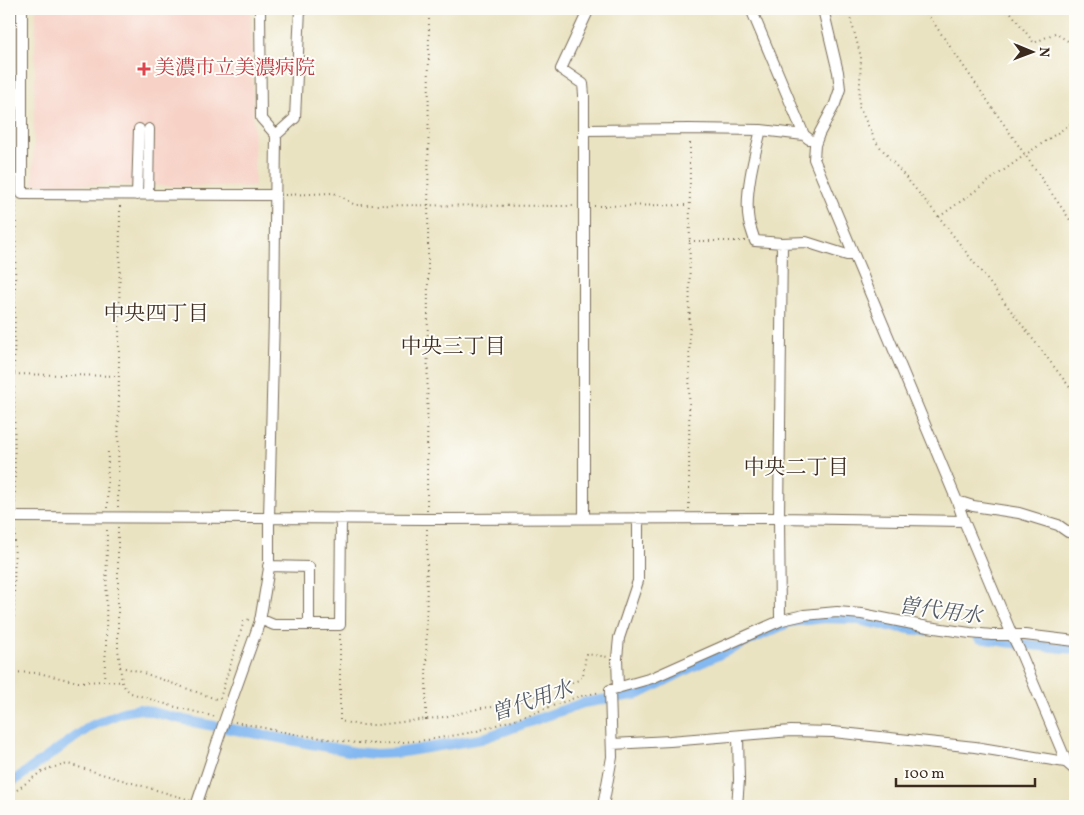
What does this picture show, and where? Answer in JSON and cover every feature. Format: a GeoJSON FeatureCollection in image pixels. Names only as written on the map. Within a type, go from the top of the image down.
{"type":"FeatureCollection","features":[{"type":"Feature","properties":{"kind":"street"},"geometry":{"type":"LineString","coordinates":[[22,9],[22,194],[276,195]]}},
{"type":"Feature","properties":{"kind":"street"},"geometry":{"type":"LineString","coordinates":[[197,804],[224,720],[260,620],[268,566],[276,135],[261,118],[260,9]]}},
{"type":"Feature","properties":{"kind":"street"},"geometry":{"type":"LineString","coordinates":[[276,135],[295,118],[300,9]]}},
{"type":"Feature","properties":{"kind":"street"},"geometry":{"type":"LineString","coordinates":[[584,518],[585,130],[583,84],[561,69],[589,9]]}},
{"type":"Feature","properties":{"kind":"street"},"geometry":{"type":"LineString","coordinates":[[751,9],[804,135],[815,145]]}},
{"type":"Feature","properties":{"kind":"street"},"geometry":{"type":"LineString","coordinates":[[823,9],[838,72],[840,89],[835,104],[819,134],[815,145],[814,159],[1012,635],[1075,770]]}},
{"type":"Feature","properties":{"kind":"street"},"geometry":{"type":"LineString","coordinates":[[142,195],[144,129]]}},
{"type":"Feature","properties":{"kind":"street"},"geometry":{"type":"LineString","coordinates":[[585,130],[761,130],[804,135]]}},
{"type":"Feature","properties":{"kind":"street"},"geometry":{"type":"LineString","coordinates":[[761,130],[748,200],[749,221],[755,241],[806,242],[847,256],[854,255]]}},
{"type":"Feature","properties":{"kind":"street"},"geometry":{"type":"LineString","coordinates":[[782,242],[779,518],[780,616],[782,620]]}},
{"type":"Feature","properties":{"kind":"street"},"geometry":{"type":"LineString","coordinates":[[957,500],[973,506],[1019,513],[1058,525],[1068,532],[1075,533]]}},
{"type":"Feature","properties":{"kind":"street"},"geometry":{"type":"LineString","coordinates":[[12,517],[779,518],[964,521]]}},
{"type":"Feature","properties":{"kind":"street"},"geometry":{"type":"LineString","coordinates":[[260,620],[274,625],[340,625],[341,518]]}},
{"type":"Feature","properties":{"kind":"street"},"geometry":{"type":"LineString","coordinates":[[603,806],[612,757],[610,704],[614,689],[619,638],[638,580],[638,518]]}},
{"type":"Feature","properties":{"kind":"street"},"geometry":{"type":"LineString","coordinates":[[268,566],[309,567],[309,625]]}},
{"type":"Feature","properties":{"kind":"street"},"geometry":{"type":"LineString","coordinates":[[614,689],[652,678],[782,620],[804,615],[837,612],[862,614],[970,633],[1025,635],[1075,641]]}},
{"type":"Feature","properties":{"kind":"street"},"geometry":{"type":"LineString","coordinates":[[612,744],[791,731],[833,732],[975,747],[1071,763]]}},
{"type":"Feature","properties":{"kind":"street"},"geometry":{"type":"LineString","coordinates":[[737,806],[740,780],[738,736]]}},
{"type":"Feature","properties":{"kind":"path"},"geometry":{"type":"LineString","coordinates":[[426,720],[429,9]]}},
{"type":"Feature","properties":{"kind":"path"},"geometry":{"type":"LineString","coordinates":[[848,9],[861,57],[859,107],[876,142],[939,217],[1075,394]]}},
{"type":"Feature","properties":{"kind":"path"},"geometry":{"type":"LineString","coordinates":[[924,9],[1075,227]]}},
{"type":"Feature","properties":{"kind":"path"},"geometry":{"type":"LineString","coordinates":[[1008,9],[1034,43],[1055,33],[1071,43],[1075,43]]}},
{"type":"Feature","properties":{"kind":"path"},"geometry":{"type":"LineString","coordinates":[[939,217],[1075,121]]}},
{"type":"Feature","properties":{"kind":"path"},"geometry":{"type":"LineString","coordinates":[[689,518],[690,129]]}},
{"type":"Feature","properties":{"kind":"path"},"geometry":{"type":"LineString","coordinates":[[276,195],[334,193],[355,205],[690,205]]}},
{"type":"Feature","properties":{"kind":"path"},"geometry":{"type":"LineString","coordinates":[[104,681],[118,376],[120,194]]}},
{"type":"Feature","properties":{"kind":"path"},"geometry":{"type":"LineString","coordinates":[[9,202],[16,202],[12,517],[13,672]]}},
{"type":"Feature","properties":{"kind":"path"},"geometry":{"type":"LineString","coordinates":[[689,241],[755,241]]}},
{"type":"Feature","properties":{"kind":"path"},"geometry":{"type":"LineString","coordinates":[[9,374],[118,376]]}},
{"type":"Feature","properties":{"kind":"path"},"geometry":{"type":"LineString","coordinates":[[108,448],[113,517],[118,648],[122,682],[131,693],[224,720],[294,734],[357,743],[379,744],[427,740],[474,732],[577,697],[614,689]]}},
{"type":"Feature","properties":{"kind":"path"},"geometry":{"type":"LineString","coordinates":[[120,667],[216,700],[220,698],[244,621],[250,619],[260,620]]}},
{"type":"Feature","properties":{"kind":"path"},"geometry":{"type":"LineString","coordinates":[[340,625],[340,721],[359,725],[426,720],[481,708],[505,706],[579,680],[583,676],[586,654],[617,658]]}},
{"type":"Feature","properties":{"kind":"path"},"geometry":{"type":"LineString","coordinates":[[9,672],[38,673],[78,682],[122,682]]}},
{"type":"Feature","properties":{"kind":"path"},"geometry":{"type":"LineString","coordinates":[[9,796],[38,774],[50,768],[68,764],[197,804]]}},
{"type":"Feature","properties":{"kind":"shaded area","name":"美濃市立美濃病院"},"geometry":{"type":"Polygon","coordinates":[[[36,9],[251,9],[255,187],[33,184],[36,9]]]}},
{"type":"Feature","properties":{"kind":"waterway","name":"曽代用水"},"geometry":{"type":"LineString","coordinates":[[9,784],[91,726],[123,712],[140,709],[193,722],[354,752],[397,753],[481,739],[583,703],[639,694],[692,667],[790,622],[825,618],[854,619],[925,631]]}},
{"type":"Feature","properties":{"kind":"waterway","name":"曽代用水"},"geometry":{"type":"LineString","coordinates":[[979,638],[1075,649]]}},
{"type":"Feature","properties":{"kind":"place","name":"美濃市立美濃病院"},"geometry":{"type":"Point","coordinates":[144,69]}},
{"type":"Feature","properties":{"kind":"district","name":"中央四丁目"},"geometry":{"type":"Point","coordinates":[156,314]}},
{"type":"Feature","properties":{"kind":"district","name":"中央三丁目"},"geometry":{"type":"Point","coordinates":[453,347]}},
{"type":"Feature","properties":{"kind":"district","name":"中央二丁目"},"geometry":{"type":"Point","coordinates":[796,468]}}]}
